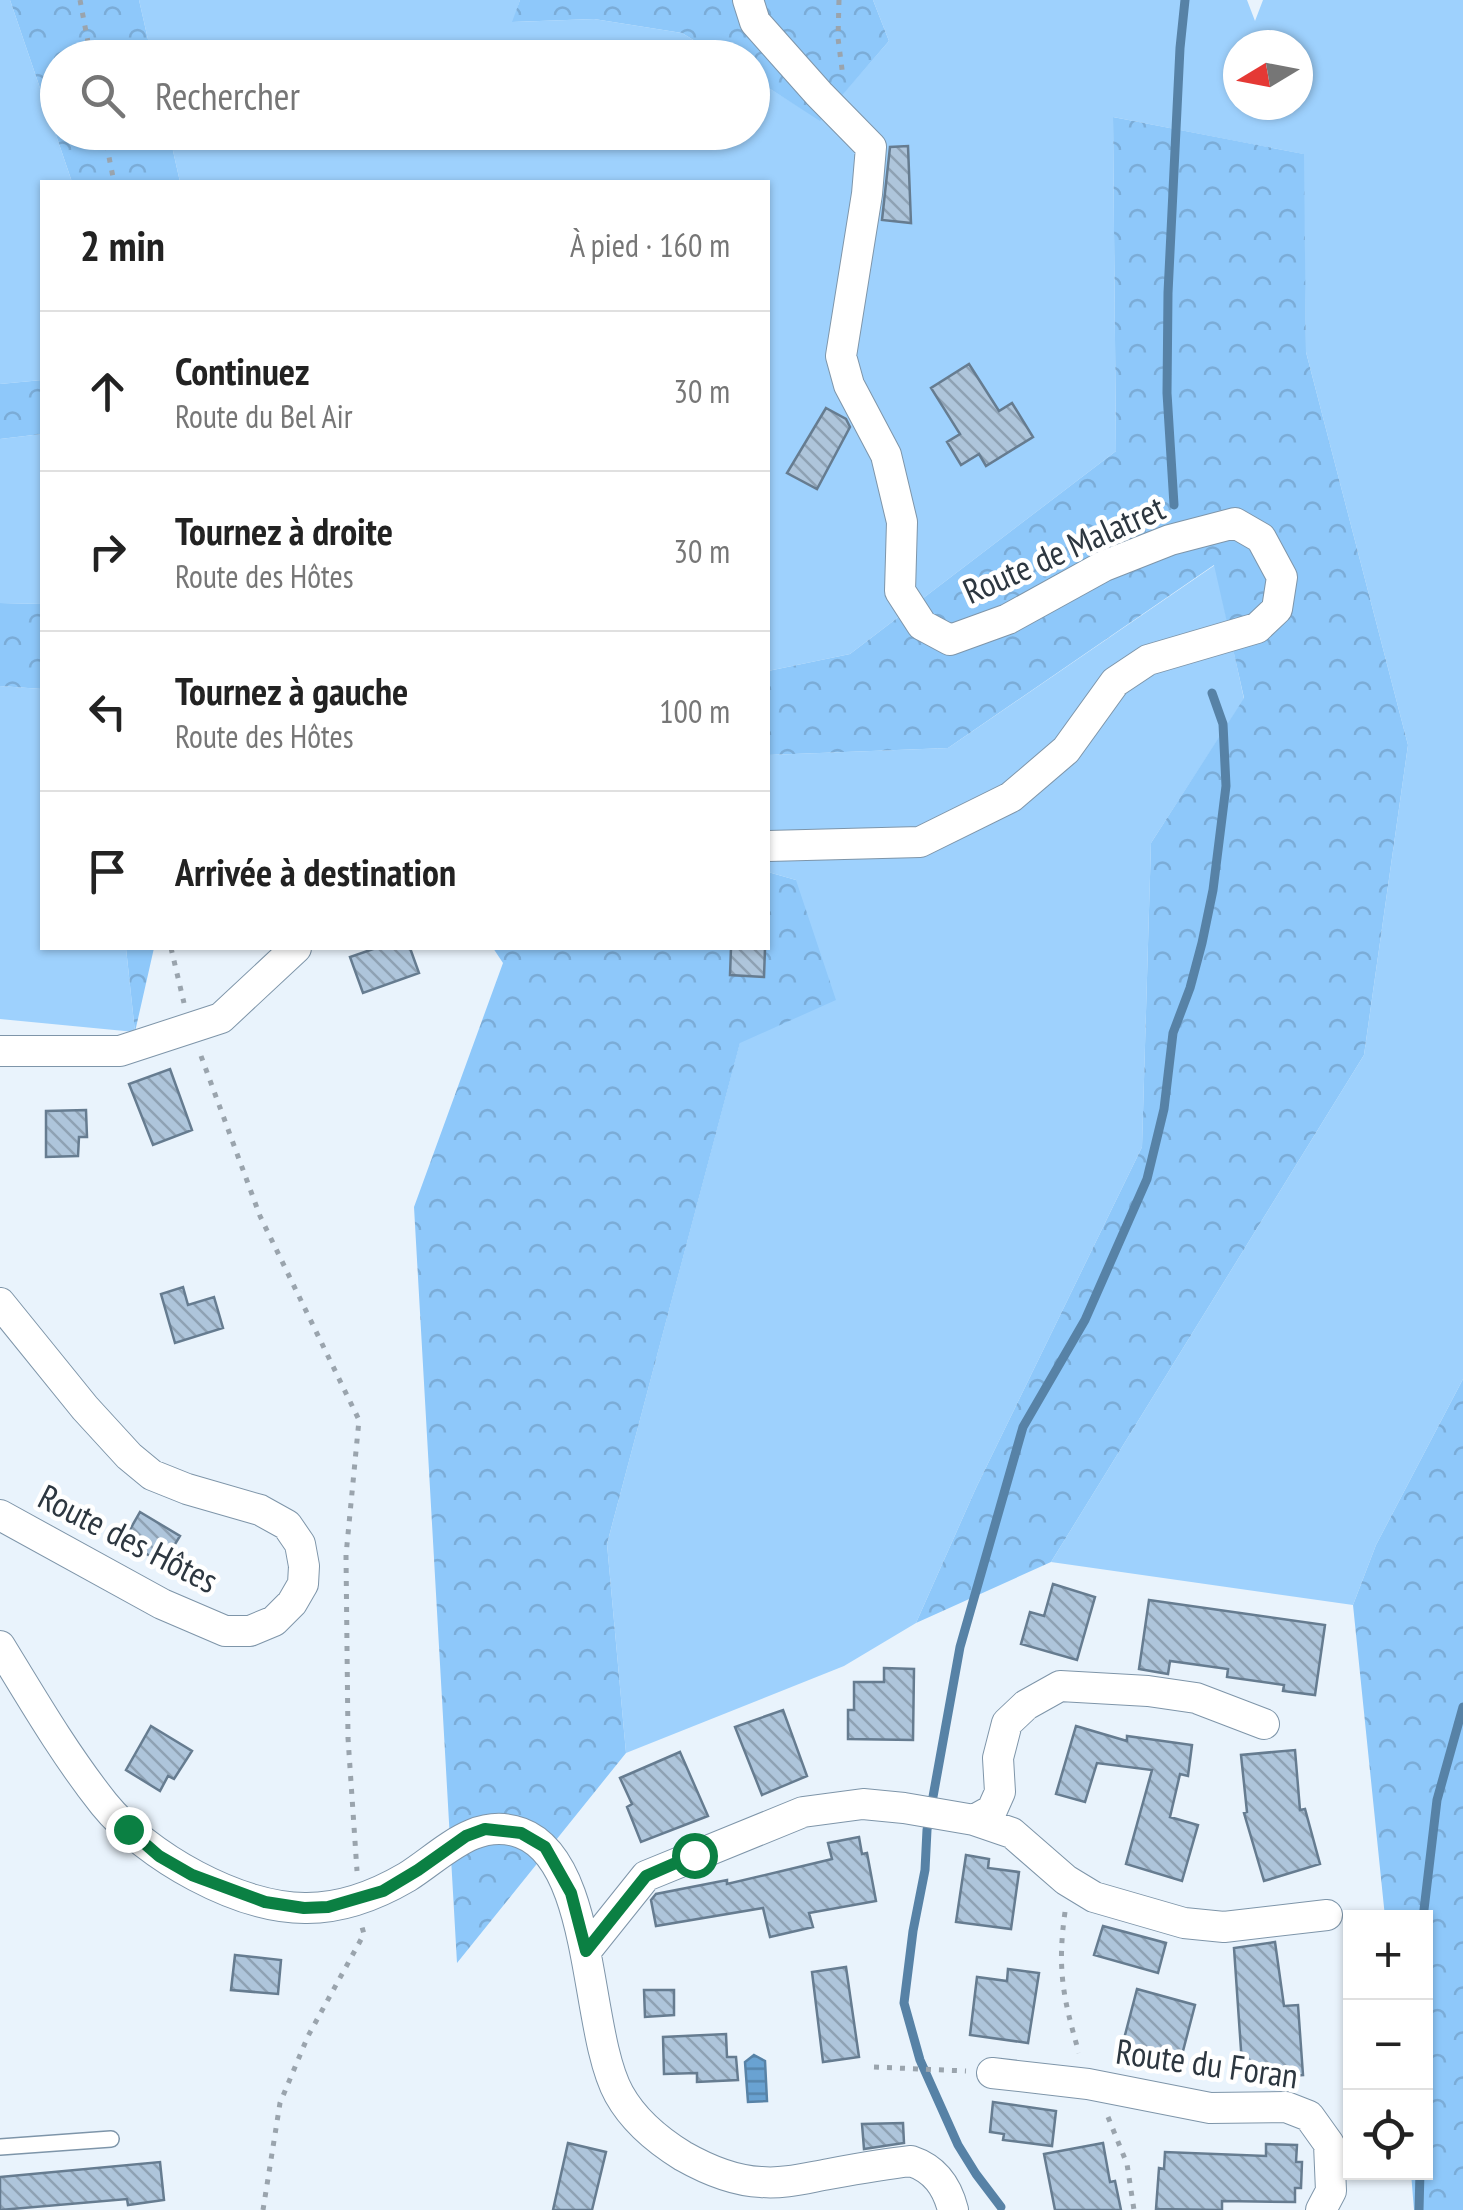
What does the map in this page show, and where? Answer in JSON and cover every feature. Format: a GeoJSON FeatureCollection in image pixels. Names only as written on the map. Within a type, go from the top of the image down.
{"type":"FeatureCollection","features":[{"type":"Feature","properties":{"kind":"street","name":"Route de Malatret"},"geometry":{"type":"LineString","coordinates":[[748,0],[756,22],[871,147],[841,356],[849,385],[886,456],[902,522],[900,592],[922,625],[950,640],[1008,618],[1104,566],[1170,540],[1235,523],[1260,538],[1282,577],[1277,609],[1257,628],[1148,660],[1115,682],[1066,750],[1011,797],[920,842],[770,846]]}},
{"type":"Feature","properties":{"kind":"street"},"geometry":{"type":"LineString","coordinates":[[0,1050],[120,1051],[221,1018],[294,950]]}},
{"type":"Feature","properties":{"kind":"street","name":"Route des Hôtes"},"geometry":{"type":"LineString","coordinates":[[0,1303],[85,1408],[152,1475],[187,1490],[260,1510],[287,1524],[300,1544],[303,1584],[292,1604],[274,1621],[250,1631],[225,1630],[162,1604],[0,1515]]}},
{"type":"Feature","properties":{"kind":"street"},"geometry":{"type":"LineString","coordinates":[[0,1646],[106,1806],[159,1856],[192,1875],[265,1902],[328,1907],[383,1891],[466,1836],[485,1829],[521,1833],[545,1847],[571,1893],[586,1951],[604,2056],[618,2092],[638,2122],[666,2146],[696,2164],[757,2182],[780,2182],[911,2161],[933,2172],[948,2192],[953,2210]]}},
{"type":"Feature","properties":{"kind":"street"},"geometry":{"type":"LineString","coordinates":[[961,1817],[992,1810],[1000,1792],[998,1758],[1007,1723],[1026,1704],[1060,1686],[1148,1690],[1196,1698],[1264,1724]]}},
{"type":"Feature","properties":{"kind":"street"},"geometry":{"type":"LineString","coordinates":[[586,1951],[646,1876],[803,1812],[863,1804],[961,1817],[1012,1833],[1066,1880],[1094,1897],[1184,1923],[1224,1927],[1326,1915]]}},
{"type":"Feature","properties":{"kind":"street","name":"Route du Foran"},"geometry":{"type":"LineString","coordinates":[[980,2072],[1088,2084],[1210,2108],[1286,2107],[1310,2116],[1329,2144],[1331,2191],[1321,2210]]}},
{"type":"Feature","properties":{"kind":"lane"},"geometry":{"type":"LineString","coordinates":[[0,2147],[111,2139]]}},
{"type":"Feature","properties":{"kind":"path"},"geometry":{"type":"LineString","coordinates":[[80,0],[87,40]]}},
{"type":"Feature","properties":{"kind":"path"},"geometry":{"type":"LineString","coordinates":[[838,0],[838,38],[849,124]]}},
{"type":"Feature","properties":{"kind":"path"},"geometry":{"type":"LineString","coordinates":[[108,150],[114,180]]}},
{"type":"Feature","properties":{"kind":"path"},"geometry":{"type":"LineString","coordinates":[[170,950],[191,1028]]}},
{"type":"Feature","properties":{"kind":"path"},"geometry":{"type":"LineString","coordinates":[[1066,1880],[1060,1973],[1068,2014],[1088,2084],[1112,2125],[1127,2164],[1134,2210]]}},
{"type":"Feature","properties":{"kind":"path"},"geometry":{"type":"LineString","coordinates":[[874,2067],[980,2072]]}},
{"type":"Feature","properties":{"kind":"shaded area"},"geometry":{"type":"Polygon","coordinates":[[[0,0],[10,0],[40,88],[40,150],[61,150],[71,180],[40,180],[40,380],[0,384],[0,0]]]}},
{"type":"Feature","properties":{"kind":"shaded area"},"geometry":{"type":"Polygon","coordinates":[[[139,0],[520,0],[513,22],[594,19],[682,33],[693,40],[148,40],[139,0]]]}},
{"type":"Feature","properties":{"kind":"shaded area"},"geometry":{"type":"Polygon","coordinates":[[[873,0],[1247,0],[1255,21],[1263,0],[1463,0],[1463,1379],[1376,1545],[1353,1605],[1051,1562],[1364,1055],[1408,745],[1306,352],[1303,154],[1113,117],[1116,451],[850,654],[770,671],[770,180],[180,180],[173,150],[770,150],[770,89],[820,120],[889,41],[873,0]]]}},
{"type":"Feature","properties":{"kind":"shaded area"},"geometry":{"type":"Polygon","coordinates":[[[40,434],[40,604],[0,603],[0,439],[40,434]]]}},
{"type":"Feature","properties":{"kind":"shaded area"},"geometry":{"type":"Polygon","coordinates":[[[1215,565],[1244,699],[1151,843],[1142,1147],[976,1488],[916,1623],[844,1666],[626,1753],[607,1544],[740,1042],[796,880],[770,873],[770,755],[948,748],[1215,565]]]}},
{"type":"Feature","properties":{"kind":"shaded area"},"geometry":{"type":"Polygon","coordinates":[[[0,686],[40,689],[40,950],[126,950],[135,1032],[0,1019],[0,686]]]}},
{"type":"Feature","properties":{"kind":"shaded area"},"geometry":{"type":"Polygon","coordinates":[[[754,2055],[765,2061],[767,2101],[748,2102],[745,2062],[754,2055]]]}},
{"type":"Feature","properties":{"kind":"green space"},"geometry":{"type":"Polygon","coordinates":[[[10,0],[139,0],[148,40],[40,40],[40,88],[10,0]]]}},
{"type":"Feature","properties":{"kind":"green space"},"geometry":{"type":"Polygon","coordinates":[[[520,0],[873,0],[889,41],[820,121],[770,89],[770,40],[693,40],[682,33],[594,19],[512,22],[520,0]]]}},
{"type":"Feature","properties":{"kind":"green space"},"geometry":{"type":"Polygon","coordinates":[[[1113,117],[1304,154],[1306,352],[1408,745],[1364,1055],[1051,1562],[916,1623],[976,1488],[1142,1147],[1151,843],[1244,698],[1214,565],[948,748],[770,755],[770,671],[850,654],[1116,451],[1113,117]]]}},
{"type":"Feature","properties":{"kind":"green space"},"geometry":{"type":"Polygon","coordinates":[[[61,150],[173,150],[180,180],[71,180],[61,150]]]}},
{"type":"Feature","properties":{"kind":"green space"},"geometry":{"type":"Polygon","coordinates":[[[40,380],[40,434],[0,439],[0,384],[40,380]]]}},
{"type":"Feature","properties":{"kind":"green space"},"geometry":{"type":"Polygon","coordinates":[[[0,603],[40,604],[40,689],[0,686],[0,603]]]}},
{"type":"Feature","properties":{"kind":"green space"},"geometry":{"type":"Polygon","coordinates":[[[770,873],[796,880],[836,1000],[740,1043],[607,1544],[626,1753],[457,1963],[414,1207],[503,963],[494,950],[770,950],[770,873]]]}},
{"type":"Feature","properties":{"kind":"green space"},"geometry":{"type":"Polygon","coordinates":[[[126,950],[154,950],[135,1032],[126,950]]]}},
{"type":"Feature","properties":{"kind":"green space"},"geometry":{"type":"Polygon","coordinates":[[[1463,1379],[1463,2210],[1414,2210],[1412,2180],[1433,2180],[1433,1910],[1384,1910],[1353,1605],[1376,1545],[1463,1379]]]}},
{"type":"Feature","properties":{"kind":"building"},"geometry":{"type":"Polygon","coordinates":[[[908,146],[911,223],[882,220],[890,147],[908,146]]]}},
{"type":"Feature","properties":{"kind":"building"},"geometry":{"type":"Polygon","coordinates":[[[969,364],[999,411],[1012,403],[1033,437],[986,466],[979,454],[961,465],[947,442],[960,434],[931,388],[969,364]]]}},
{"type":"Feature","properties":{"kind":"building"},"geometry":{"type":"Polygon","coordinates":[[[826,408],[846,419],[850,427],[817,489],[787,473],[826,408]]]}},
{"type":"Feature","properties":{"kind":"building"},"geometry":{"type":"Polygon","coordinates":[[[370,950],[411,950],[419,973],[363,993],[350,957],[370,950]]]}},
{"type":"Feature","properties":{"kind":"building"},"geometry":{"type":"Polygon","coordinates":[[[731,950],[765,950],[764,977],[730,975],[731,950]]]}},
{"type":"Feature","properties":{"kind":"building"},"geometry":{"type":"Polygon","coordinates":[[[170,1069],[192,1130],[153,1145],[129,1084],[170,1069]]]}},
{"type":"Feature","properties":{"kind":"building"},"geometry":{"type":"Polygon","coordinates":[[[86,1110],[87,1137],[79,1137],[78,1156],[46,1157],[46,1111],[86,1110]]]}},
{"type":"Feature","properties":{"kind":"building"},"geometry":{"type":"Polygon","coordinates":[[[183,1287],[188,1305],[214,1297],[223,1328],[175,1343],[161,1294],[183,1287]]]}},
{"type":"Feature","properties":{"kind":"building"},"geometry":{"type":"Polygon","coordinates":[[[140,1512],[180,1536],[163,1564],[124,1540],[140,1512]]]}},
{"type":"Feature","properties":{"kind":"building"},"geometry":{"type":"Polygon","coordinates":[[[1053,1584],[1095,1597],[1077,1660],[1021,1644],[1030,1612],[1044,1616],[1053,1584]]]}},
{"type":"Feature","properties":{"kind":"building"},"geometry":{"type":"Polygon","coordinates":[[[1149,1600],[1325,1625],[1315,1695],[1283,1691],[1284,1685],[1227,1677],[1228,1669],[1170,1661],[1168,1674],[1139,1669],[1149,1600]]]}},
{"type":"Feature","properties":{"kind":"building"},"geometry":{"type":"Polygon","coordinates":[[[884,1668],[914,1669],[913,1740],[848,1739],[848,1710],[854,1710],[854,1682],[884,1682],[884,1668]]]}},
{"type":"Feature","properties":{"kind":"building"},"geometry":{"type":"Polygon","coordinates":[[[783,1710],[807,1776],[762,1795],[735,1727],[783,1710]]]}},
{"type":"Feature","properties":{"kind":"building"},"geometry":{"type":"Polygon","coordinates":[[[151,1726],[192,1751],[174,1779],[168,1776],[160,1791],[126,1770],[151,1726]]]}},
{"type":"Feature","properties":{"kind":"building"},"geometry":{"type":"Polygon","coordinates":[[[1076,1726],[1127,1741],[1127,1736],[1192,1745],[1188,1776],[1180,1774],[1170,1817],[1198,1825],[1182,1881],[1126,1864],[1152,1770],[1097,1763],[1085,1802],[1056,1794],[1076,1726]]]}},
{"type":"Feature","properties":{"kind":"building"},"geometry":{"type":"Polygon","coordinates":[[[1295,1750],[1300,1810],[1305,1809],[1320,1864],[1264,1881],[1244,1813],[1247,1812],[1241,1755],[1295,1750]]]}},
{"type":"Feature","properties":{"kind":"building"},"geometry":{"type":"Polygon","coordinates":[[[680,1752],[708,1816],[641,1842],[627,1807],[632,1804],[620,1778],[680,1752]]]}},
{"type":"Feature","properties":{"kind":"building"},"geometry":{"type":"Polygon","coordinates":[[[859,1837],[862,1854],[867,1853],[876,1901],[809,1913],[813,1927],[770,1937],[763,1908],[656,1926],[651,1900],[656,1894],[727,1880],[727,1884],[832,1859],[828,1843],[859,1837]]]}},
{"type":"Feature","properties":{"kind":"building"},"geometry":{"type":"Polygon","coordinates":[[[966,1855],[989,1859],[988,1868],[1019,1872],[1011,1929],[956,1922],[966,1855]]]}},
{"type":"Feature","properties":{"kind":"building"},"geometry":{"type":"Polygon","coordinates":[[[1103,1926],[1166,1943],[1158,1973],[1094,1955],[1103,1926]]]}},
{"type":"Feature","properties":{"kind":"building"},"geometry":{"type":"Polygon","coordinates":[[[1275,1942],[1284,2006],[1298,2005],[1303,2075],[1243,2079],[1234,1948],[1275,1942]]]}},
{"type":"Feature","properties":{"kind":"building"},"geometry":{"type":"Polygon","coordinates":[[[235,1955],[281,1960],[278,1994],[231,1990],[235,1955]]]}},
{"type":"Feature","properties":{"kind":"building"},"geometry":{"type":"Polygon","coordinates":[[[846,1967],[859,2057],[823,2062],[812,1972],[846,1967]]]}},
{"type":"Feature","properties":{"kind":"building"},"geometry":{"type":"Polygon","coordinates":[[[1008,1969],[1039,1973],[1028,2043],[970,2035],[977,1977],[1007,1981],[1008,1969]]]}},
{"type":"Feature","properties":{"kind":"building"},"geometry":{"type":"Polygon","coordinates":[[[1137,1989],[1195,2005],[1177,2074],[1119,2058],[1137,1989]]]}},
{"type":"Feature","properties":{"kind":"building"},"geometry":{"type":"Polygon","coordinates":[[[644,1990],[674,1990],[674,2015],[645,2017],[644,1990]]]}},
{"type":"Feature","properties":{"kind":"building"},"geometry":{"type":"Polygon","coordinates":[[[726,2034],[727,2057],[736,2057],[738,2080],[697,2082],[697,2073],[664,2074],[663,2037],[726,2034]]]}},
{"type":"Feature","properties":{"kind":"building"},"geometry":{"type":"Polygon","coordinates":[[[993,2102],[1056,2111],[1052,2146],[1003,2140],[1004,2134],[990,2132],[993,2102]]]}},
{"type":"Feature","properties":{"kind":"building"},"geometry":{"type":"Polygon","coordinates":[[[903,2123],[904,2143],[864,2149],[862,2124],[903,2123]]]}},
{"type":"Feature","properties":{"kind":"building"},"geometry":{"type":"Polygon","coordinates":[[[568,2143],[606,2152],[592,2210],[553,2210],[568,2143]]]}},
{"type":"Feature","properties":{"kind":"building"},"geometry":{"type":"Polygon","coordinates":[[[1103,2143],[1110,2182],[1115,2181],[1121,2210],[1055,2210],[1044,2154],[1103,2143]]]}},
{"type":"Feature","properties":{"kind":"building"},"geometry":{"type":"Polygon","coordinates":[[[1266,2144],[1297,2145],[1296,2162],[1302,2162],[1301,2188],[1295,2188],[1295,2202],[1222,2201],[1222,2210],[1156,2209],[1159,2168],[1164,2169],[1165,2152],[1266,2156],[1266,2144]]]}},
{"type":"Feature","properties":{"kind":"building"},"geometry":{"type":"Polygon","coordinates":[[[160,2162],[164,2200],[128,2205],[127,2199],[0,2210],[0,2177],[160,2162]]]}},
{"type":"Feature","properties":{"kind":"waterway"},"geometry":{"type":"LineString","coordinates":[[1174,505],[1167,393],[1168,293],[1185,0]]}},
{"type":"Feature","properties":{"kind":"waterway"},"geometry":{"type":"LineString","coordinates":[[1001,2207],[958,2145],[920,2060],[904,2003],[925,1870],[927,1830],[960,1647],[1023,1427],[1085,1320],[1147,1179],[1164,1109],[1173,1033],[1190,988],[1213,890],[1226,786],[1223,724],[1212,693]]}},
{"type":"Feature","properties":{"kind":"waterway"},"geometry":{"type":"LineString","coordinates":[[1424,1910],[1437,1800],[1463,1707]]}},
{"type":"Feature","properties":{"kind":"waterway"},"geometry":{"type":"LineString","coordinates":[[1419,2210],[1420,2180]]}},
{"type":"Feature","properties":{"kind":"route"},"geometry":{"type":"LineString","coordinates":[[128,1829],[159,1856],[192,1875],[265,1902],[304,1908],[328,1907],[383,1891],[466,1836],[485,1829],[521,1833],[545,1847],[571,1893],[586,1951],[646,1876],[694,1855]]}}]}
